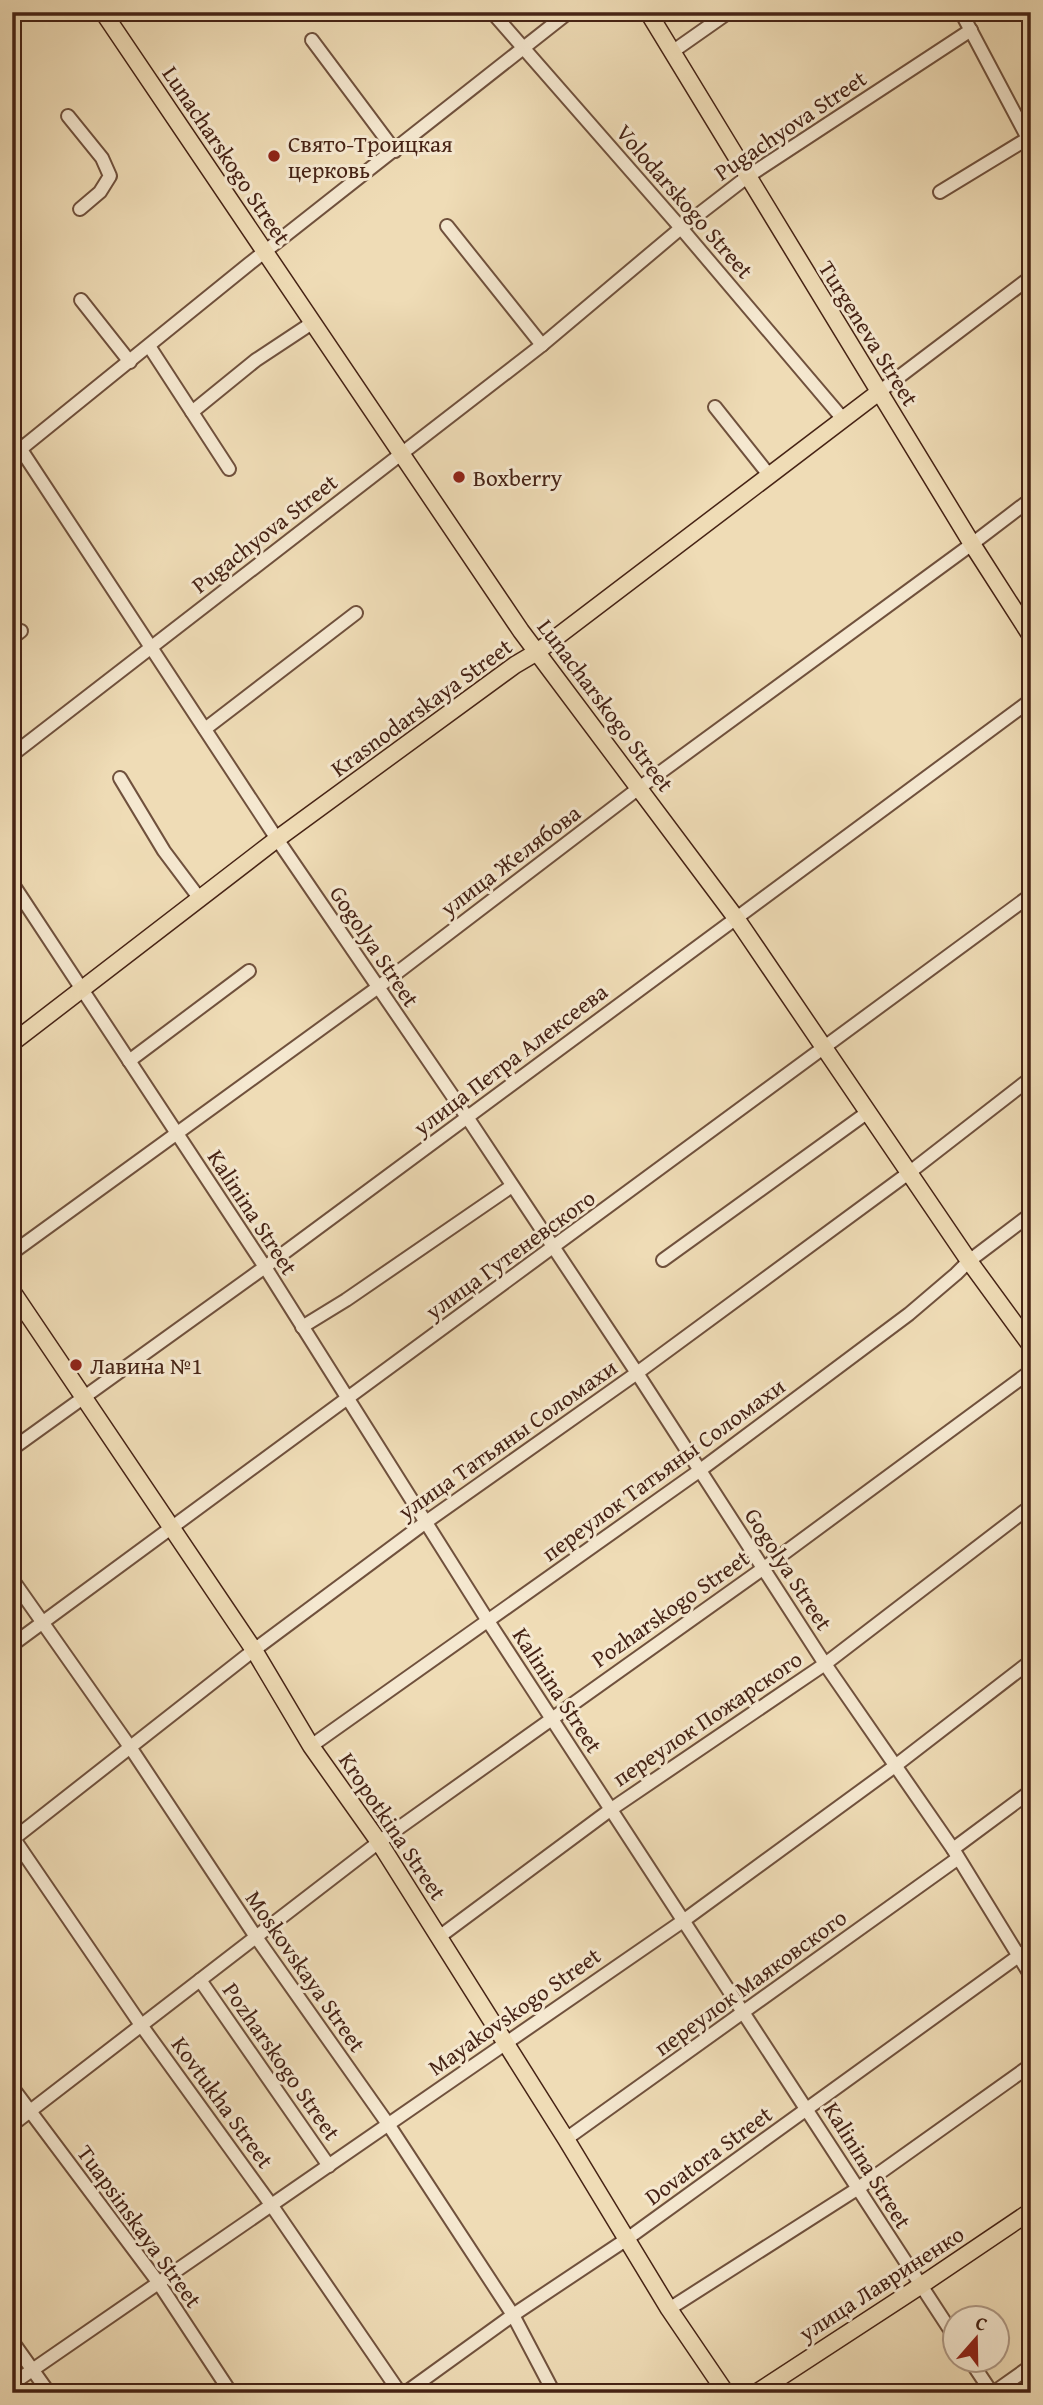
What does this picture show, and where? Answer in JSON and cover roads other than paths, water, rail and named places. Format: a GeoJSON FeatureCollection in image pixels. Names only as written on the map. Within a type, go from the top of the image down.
{"type":"FeatureCollection","features":[{"type":"Feature","properties":{"kind":"main road","name":"Lunacharskogo Street"},"geometry":{"type":"LineString","coordinates":[[103,12],[537,652],[736,918],[969,1261],[1031,1346]]}},
{"type":"Feature","properties":{"kind":"main road","name":"Turgeneva Street"},"geometry":{"type":"LineString","coordinates":[[648,12],[972,544],[1031,636]]}},
{"type":"Feature","properties":{"kind":"main road","name":"Krasnodarskaya Street"},"geometry":{"type":"LineString","coordinates":[[12,1042],[277,839],[515,665],[537,652],[879,392]]}},
{"type":"Feature","properties":{"kind":"main road","name":"Kropotkina Street"},"geometry":{"type":"LineString","coordinates":[[12,1291],[254,1650],[312,1746],[379,1842],[670,2309],[726,2393]]}},
{"type":"Feature","properties":{"kind":"main road","name":"улица Лавриненко"},"geometry":{"type":"LineString","coordinates":[[756,2393],[1031,2211]]}},
{"type":"Feature","properties":{"kind":"street","name":"Volodarskogo Street"},"geometry":{"type":"LineString","coordinates":[[492,12],[843,419]]}},
{"type":"Feature","properties":{"kind":"street"},"geometry":{"type":"LineString","coordinates":[[16,453],[569,12]]}},
{"type":"Feature","properties":{"kind":"street"},"geometry":{"type":"LineString","coordinates":[[672,52],[729,12]]}},
{"type":"Feature","properties":{"kind":"street"},"geometry":{"type":"LineString","coordinates":[[940,192],[1029,142],[961,12]]}},
{"type":"Feature","properties":{"kind":"street","name":"Pugachyova Street"},"geometry":{"type":"LineString","coordinates":[[12,755],[542,345],[681,228],[747,177],[971,30]]}},
{"type":"Feature","properties":{"kind":"street"},"geometry":{"type":"LineString","coordinates":[[312,40],[395,151]]}},
{"type":"Feature","properties":{"kind":"street"},"geometry":{"type":"LineString","coordinates":[[68,116],[102,158],[110,176],[100,192],[80,209]]}},
{"type":"Feature","properties":{"kind":"street"},"geometry":{"type":"LineString","coordinates":[[447,226],[542,345]]}},
{"type":"Feature","properties":{"kind":"street","name":"Krasnodarskaya Street"},"geometry":{"type":"LineString","coordinates":[[879,392],[1031,277]]}},
{"type":"Feature","properties":{"kind":"street"},"geometry":{"type":"LineString","coordinates":[[80,300],[130,362]]}},
{"type":"Feature","properties":{"kind":"street"},"geometry":{"type":"LineString","coordinates":[[192,412],[256,360],[312,323]]}},
{"type":"Feature","properties":{"kind":"street"},"geometry":{"type":"LineString","coordinates":[[149,346],[229,469]]}},
{"type":"Feature","properties":{"kind":"street"},"geometry":{"type":"LineString","coordinates":[[715,407],[769,475]]}},
{"type":"Feature","properties":{"kind":"street","name":"Gogolya Street"},"geometry":{"type":"LineString","coordinates":[[12,436],[16,453],[151,646],[277,839],[467,1117],[825,1664],[955,1854],[1031,1976]]}},
{"type":"Feature","properties":{"kind":"street","name":"улица Желябова"},"geometry":{"type":"LineString","coordinates":[[12,1253],[377,988],[639,788],[1031,499]]}},
{"type":"Feature","properties":{"kind":"street"},"geometry":{"type":"LineString","coordinates":[[205,729],[356,613]]}},
{"type":"Feature","properties":{"kind":"street","name":"улица Петра Алексеева"},"geometry":{"type":"LineString","coordinates":[[12,1449],[265,1268],[1031,700]]}},
{"type":"Feature","properties":{"kind":"street"},"geometry":{"type":"LineString","coordinates":[[120,778],[164,850],[200,899]]}},
{"type":"Feature","properties":{"kind":"street","name":"Kalinina Street"},"geometry":{"type":"LineString","coordinates":[[12,883],[265,1268],[488,1621],[942,2318]]}},
{"type":"Feature","properties":{"kind":"street","name":"улица Гутеневского"},"geometry":{"type":"LineString","coordinates":[[12,1646],[1031,895]]}},
{"type":"Feature","properties":{"kind":"street"},"geometry":{"type":"LineString","coordinates":[[12,908],[23,900]]}},
{"type":"Feature","properties":{"kind":"street"},"geometry":{"type":"LineString","coordinates":[[129,1061],[249,971]]}},
{"type":"Feature","properties":{"kind":"street","name":"улица Татьяны Соломахи"},"geometry":{"type":"LineString","coordinates":[[13,1838],[254,1650],[426,1522],[637,1373],[910,1172],[1031,1078]]}},
{"type":"Feature","properties":{"kind":"street"},"geometry":{"type":"LineString","coordinates":[[663,1260],[868,1112]]}},
{"type":"Feature","properties":{"kind":"street"},"geometry":{"type":"LineString","coordinates":[[302,1327],[346,1300],[512,1186]]}},
{"type":"Feature","properties":{"kind":"street","name":"переулок Татьяны Соломахи"},"geometry":{"type":"LineString","coordinates":[[312,1746],[699,1471],[909,1314],[969,1261],[1031,1214]]}},
{"type":"Feature","properties":{"kind":"street","name":"Pozharskogo Street"},"geometry":{"type":"LineString","coordinates":[[12,2125],[379,1842],[764,1568],[1031,1371]]}},
{"type":"Feature","properties":{"kind":"street","name":"переулок Пожарского"},"geometry":{"type":"LineString","coordinates":[[439,1937],[610,1810],[825,1664],[1031,1506]]}},
{"type":"Feature","properties":{"kind":"street","name":"Moskovskaya Street"},"geometry":{"type":"LineString","coordinates":[[12,1580],[130,1747],[256,1937],[388,2124],[513,2315],[554,2393]]}},
{"type":"Feature","properties":{"kind":"street","name":"Mayakovskogo Street"},"geometry":{"type":"LineString","coordinates":[[12,2384],[683,1921],[895,1766],[1031,1661]]}},
{"type":"Feature","properties":{"kind":"street","name":"переулок Маяковского"},"geometry":{"type":"LineString","coordinates":[[565,2138],[744,2013],[955,1854],[1031,1791]]}},
{"type":"Feature","properties":{"kind":"street","name":"Kovtukha Street"},"geometry":{"type":"LineString","coordinates":[[13,1838],[141,2025],[272,2206],[402,2393]]}},
{"type":"Feature","properties":{"kind":"street","name":"Dovatora Street"},"geometry":{"type":"LineString","coordinates":[[402,2393],[627,2239],[1031,1947]]}},
{"type":"Feature","properties":{"kind":"street","name":"Pozharskogo Street"},"geometry":{"type":"LineString","coordinates":[[200,1980],[329,2166]]}},
{"type":"Feature","properties":{"kind":"street"},"geometry":{"type":"LineString","coordinates":[[670,2309],[857,2189],[1031,2065]]}},
{"type":"Feature","properties":{"kind":"street","name":"Tuapsinskaya Street"},"geometry":{"type":"LineString","coordinates":[[12,2087],[158,2282],[231,2393]]}},
{"type":"Feature","properties":{"kind":"street"},"geometry":{"type":"LineString","coordinates":[[12,2342],[49,2393]]}},
{"type":"Feature","properties":{"kind":"street"},"geometry":{"type":"LineString","coordinates":[[979,2374],[992,2393],[1031,2366]]}},
{"type":"Feature","properties":{"kind":"place","name":"Свято-Троицкая церковь"},"geometry":{"type":"Point","coordinates":[274,156]}},
{"type":"Feature","properties":{"kind":"place","name":"Boxberry"},"geometry":{"type":"Point","coordinates":[459,477]}},
{"type":"Feature","properties":{"kind":"place","name":"Лавина №1"},"geometry":{"type":"Point","coordinates":[76,1365]}}]}
